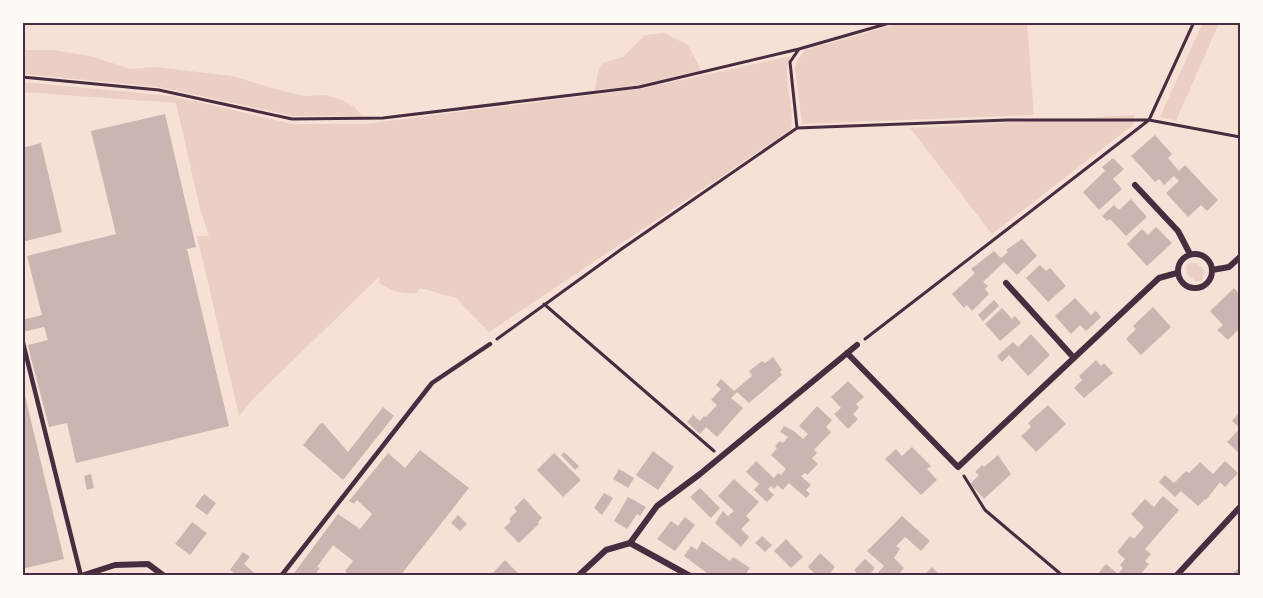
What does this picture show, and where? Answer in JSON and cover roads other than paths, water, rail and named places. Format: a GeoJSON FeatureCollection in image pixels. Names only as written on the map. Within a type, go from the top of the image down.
{"type":"FeatureCollection","features":[{"type":"Feature","properties":{"kind":"street"},"geometry":{"type":"LineString","coordinates":[[1135,185],[1178,231],[1190,254]]}},
{"type":"Feature","properties":{"kind":"street"},"geometry":{"type":"LineString","coordinates":[[1190,254],[1207,259],[1212,270],[1209,281],[1205,285],[1193,289],[1182,284],[1177,273],[1180,261],[1190,254]]}},
{"type":"Feature","properties":{"kind":"street"},"geometry":{"type":"LineString","coordinates":[[1212,270],[1228,267],[1240,257]]}},
{"type":"Feature","properties":{"kind":"street"},"geometry":{"type":"LineString","coordinates":[[847,353],[958,467],[1159,278],[1177,273]]}},
{"type":"Feature","properties":{"kind":"street"},"geometry":{"type":"LineString","coordinates":[[1006,283],[1074,358]]}},
{"type":"Feature","properties":{"kind":"street"},"geometry":{"type":"LineString","coordinates":[[578,576],[606,550],[630,543],[657,506],[857,345]]}},
{"type":"Feature","properties":{"kind":"street"},"geometry":{"type":"LineString","coordinates":[[1176,576],[1240,507]]}},
{"type":"Feature","properties":{"kind":"street"},"geometry":{"type":"LineString","coordinates":[[630,543],[647,550],[690,576]]}},
{"type":"Feature","properties":{"kind":"street"},"geometry":{"type":"LineString","coordinates":[[81,576],[115,565],[148,564],[164,576]]}},
{"type":"Feature","properties":{"kind":"lane"},"geometry":{"type":"LineString","coordinates":[[22,339],[81,576]]}},
{"type":"Feature","properties":{"kind":"lane"},"geometry":{"type":"LineString","coordinates":[[281,576],[432,383],[490,344]]}}]}
